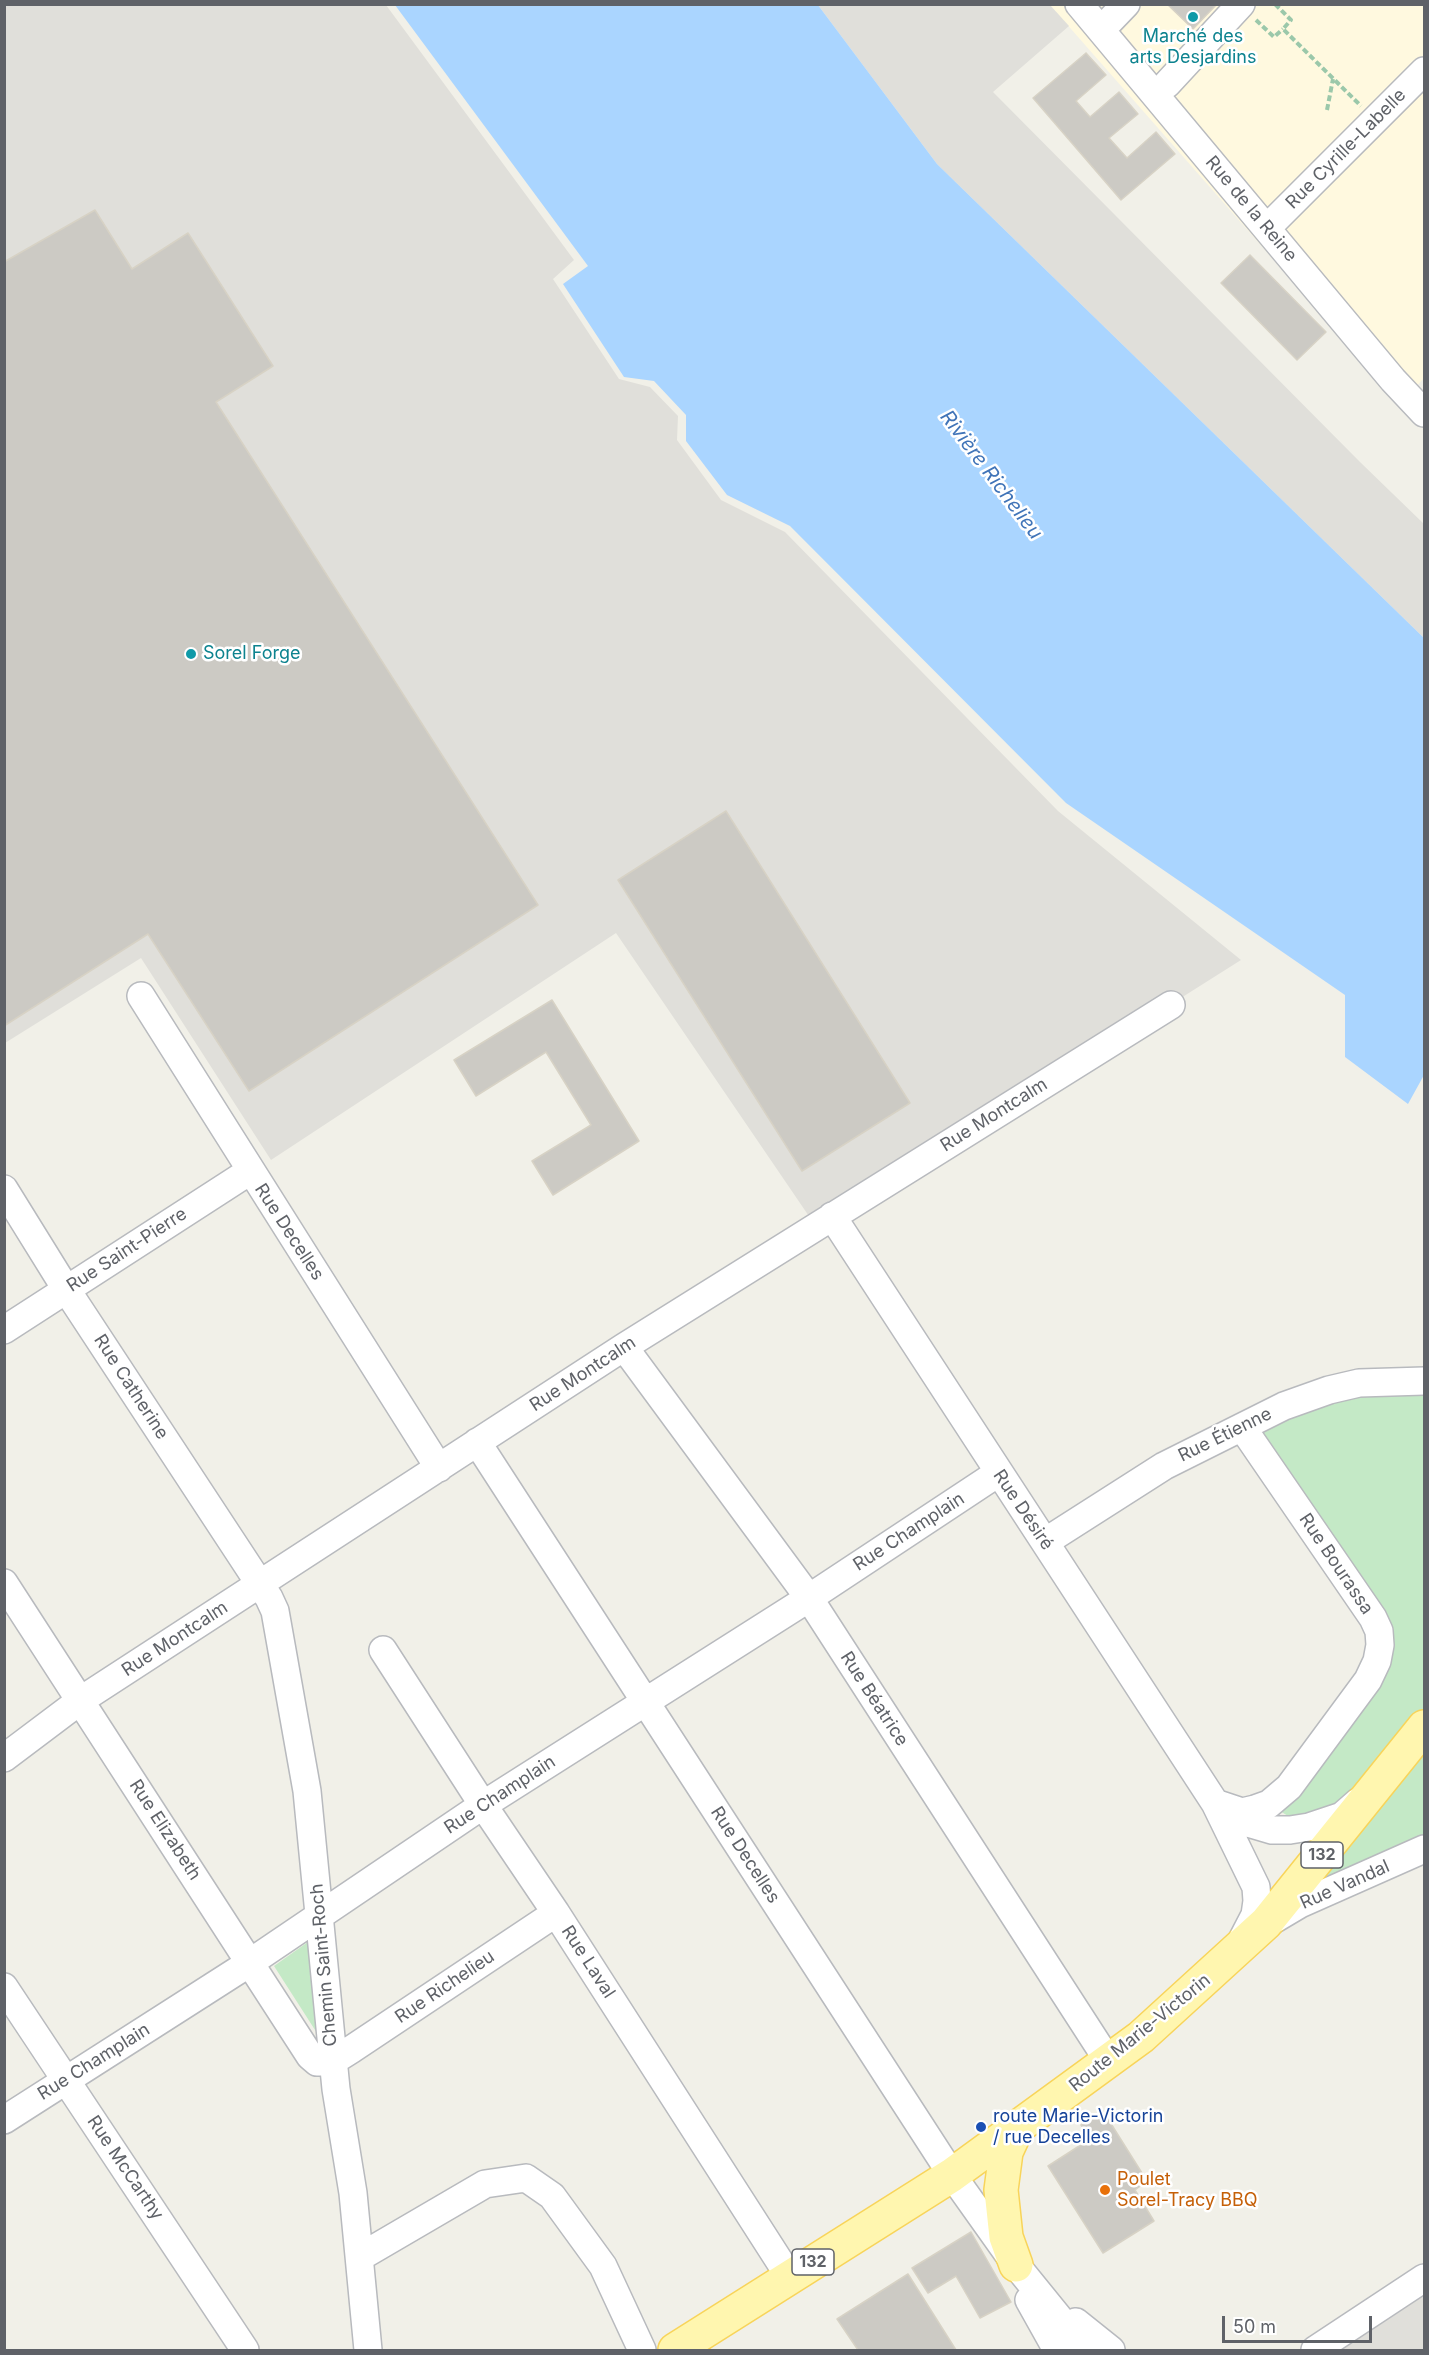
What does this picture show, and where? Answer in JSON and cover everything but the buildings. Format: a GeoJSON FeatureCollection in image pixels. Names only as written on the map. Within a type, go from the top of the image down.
{"type":"FeatureCollection","features":[{"type":"Feature","properties":{"kind":"main road","name":"Route Marie-Victorin"},"geometry":{"type":"LineString","coordinates":[[675,2350],[952,2175],[1141,2037],[1233,1956],[1266,1923],[1425,1727]]}},
{"type":"Feature","properties":{"kind":"main road"},"geometry":{"type":"LineString","coordinates":[[1016,2265],[1006,2237],[1001,2190],[1006,2152],[1017,2128]]}},
{"type":"Feature","properties":{"kind":"street","name":"Rue de la Reine"},"geometry":{"type":"LineString","coordinates":[[1079,4],[1266,228],[1420,398]]}},
{"type":"Feature","properties":{"kind":"street"},"geometry":{"type":"LineString","coordinates":[[1102,29],[1126,4]]}},
{"type":"Feature","properties":{"kind":"street"},"geometry":{"type":"LineString","coordinates":[[1167,84],[1241,5]]}},
{"type":"Feature","properties":{"kind":"street","name":"Rue Cyrille-Labelle"},"geometry":{"type":"LineString","coordinates":[[1266,228],[1425,71]]}},
{"type":"Feature","properties":{"kind":"street","name":"Rue Decelles"},"geometry":{"type":"LineString","coordinates":[[141,996],[439,1467]]}},
{"type":"Feature","properties":{"kind":"street","name":"Rue Montcalm"},"geometry":{"type":"LineString","coordinates":[[4,1758],[81,1700],[624,1347],[1171,1005]]}},
{"type":"Feature","properties":{"kind":"street","name":"Rue Saint-Pierre"},"geometry":{"type":"LineString","coordinates":[[4,1330],[250,1171]]}},
{"type":"Feature","properties":{"kind":"street","name":"Rue Catherine"},"geometry":{"type":"LineString","coordinates":[[4,1189],[66,1289],[260,1584]]}},
{"type":"Feature","properties":{"kind":"street","name":"Rue Désiré"},"geometry":{"type":"LineString","coordinates":[[832,1216],[1215,1803],[1256,1887],[1255,1915],[1233,1956]]}},
{"type":"Feature","properties":{"kind":"street","name":"Rue Béatrice"},"geometry":{"type":"LineString","coordinates":[[624,1347],[809,1598],[1109,2062]]}},
{"type":"Feature","properties":{"kind":"street","name":"Rue Étienne"},"geometry":{"type":"LineString","coordinates":[[1045,1542],[1154,1472],[1198,1447],[1284,1406],[1329,1390],[1359,1383],[1425,1381]]}},
{"type":"Feature","properties":{"kind":"street","name":"Rue Bourassa"},"geometry":{"type":"LineString","coordinates":[[1215,1803],[1242,1812],[1256,1809],[1269,1804],[1289,1787],[1368,1680],[1377,1661],[1380,1645],[1379,1631],[1373,1618],[1242,1426]]}},
{"type":"Feature","properties":{"kind":"street","name":"Rue Decelles"},"geometry":{"type":"LineString","coordinates":[[477,1442],[952,2175],[1016,2265],[1085,2350]]}},
{"type":"Feature","properties":{"kind":"street","name":"Rue Champlain"},"geometry":{"type":"LineString","coordinates":[[4,2120],[251,1962],[483,1805],[809,1598],[998,1473]]}},
{"type":"Feature","properties":{"kind":"street","name":"Rue Elizabeth"},"geometry":{"type":"LineString","coordinates":[[4,1583],[310,2056],[317,2062],[333,2061]]}},
{"type":"Feature","properties":{"kind":"street","name":"Chemin Saint-Roch"},"geometry":{"type":"LineString","coordinates":[[260,1584],[276,1611],[279,1623],[307,1791],[333,2061],[353,2193],[368,2350]]}},
{"type":"Feature","properties":{"kind":"street","name":"Rue Laval"},"geometry":{"type":"LineString","coordinates":[[383,1650],[556,1913],[789,2276]]}},
{"type":"Feature","properties":{"kind":"street","name":"Rue Désiré"},"geometry":{"type":"LineString","coordinates":[[1215,1803],[1241,1821],[1272,1830],[1290,1830],[1309,1827],[1342,1816],[1377,1786]]}},
{"type":"Feature","properties":{"kind":"street","name":"Rue Vandal"},"geometry":{"type":"LineString","coordinates":[[1266,1923],[1300,1904],[1425,1849]]}},
{"type":"Feature","properties":{"kind":"street","name":"Rue Richelieu"},"geometry":{"type":"LineString","coordinates":[[333,2061],[556,1913]]}},
{"type":"Feature","properties":{"kind":"street","name":"Rue McCarthy"},"geometry":{"type":"LineString","coordinates":[[4,1987],[244,2350]]}},
{"type":"Feature","properties":{"kind":"street"},"geometry":{"type":"LineString","coordinates":[[360,2257],[485,2184],[526,2178],[552,2196],[603,2266],[642,2350]]}},
{"type":"Feature","properties":{"kind":"street"},"geometry":{"type":"LineString","coordinates":[[1016,2265],[1065,2313],[1111,2350]]}},
{"type":"Feature","properties":{"kind":"street","name":"Rue Decelles"},"geometry":{"type":"LineString","coordinates":[[1016,2265],[1025,2295],[1057,2350]]}},
{"type":"Feature","properties":{"kind":"street"},"geometry":{"type":"LineString","coordinates":[[1315,2350],[1425,2278]]}},
{"type":"Feature","properties":{"kind":"path"},"geometry":{"type":"LineString","coordinates":[[1241,5],[1274,38],[1291,20],[1275,4]]}},
{"type":"Feature","properties":{"kind":"path"},"geometry":{"type":"LineString","coordinates":[[1283,29],[1366,111]]}},
{"type":"Feature","properties":{"kind":"path"},"geometry":{"type":"LineString","coordinates":[[1327,110],[1333,78]]}},
{"type":"Feature","properties":{"kind":"shaded area"},"geometry":{"type":"Polygon","coordinates":[[[5,5],[386,5],[574,260],[553,279],[619,379],[650,387],[678,416],[677,440],[721,500],[785,532],[1058,811],[1241,960],[817,1228],[616,933],[271,1160],[141,958],[5,1043],[5,5]]]}},
{"type":"Feature","properties":{"kind":"shaded area"},"geometry":{"type":"Polygon","coordinates":[[[818,5],[1050,5],[1069,26],[993,92],[1424,524],[1424,638],[937,164],[818,5]]]}},
{"type":"Feature","properties":{"kind":"shaded area"},"geometry":{"type":"Polygon","coordinates":[[[1050,5],[1424,5],[1424,378],[1415,388],[1381,382],[1050,5]]]}},
{"type":"Feature","properties":{"kind":"shaded area"},"geometry":{"type":"Polygon","coordinates":[[[1424,2278],[1424,2350],[1315,2350],[1424,2278]]]}},
{"type":"Feature","properties":{"kind":"green space"},"geometry":{"type":"Polygon","coordinates":[[[1424,1381],[1424,1849],[1300,1904],[1374,1790],[1310,1819],[1288,1816],[1269,1804],[1380,1645],[1242,1427],[1266,1414],[1424,1381]]]}},
{"type":"Feature","properties":{"kind":"green space"},"geometry":{"type":"Polygon","coordinates":[[[315,1937],[324,2044],[274,1966],[315,1937]]]}},
{"type":"Feature","properties":{"kind":"water","name":"Rivière Richelieu"},"geometry":{"type":"Polygon","coordinates":[[[395,5],[818,5],[937,164],[1424,638],[1424,1075],[1408,1104],[1345,1057],[1345,995],[1066,803],[790,526],[727,495],[686,441],[686,415],[654,381],[624,377],[563,284],[588,266],[395,5]]]}},
{"type":"Feature","properties":{"kind":"place","name":"Marché des arts Desjardins"},"geometry":{"type":"Point","coordinates":[1193,17]}},
{"type":"Feature","properties":{"kind":"place","name":"Sorel Forge"},"geometry":{"type":"Point","coordinates":[191,654]}},
{"type":"Feature","properties":{"kind":"place","name":"route Marie-Victorin / rue Decelles"},"geometry":{"type":"Point","coordinates":[981,2127]}},
{"type":"Feature","properties":{"kind":"place","name":"Poulet Sorel-Tracy BBQ"},"geometry":{"type":"Point","coordinates":[1105,2190]}}]}
